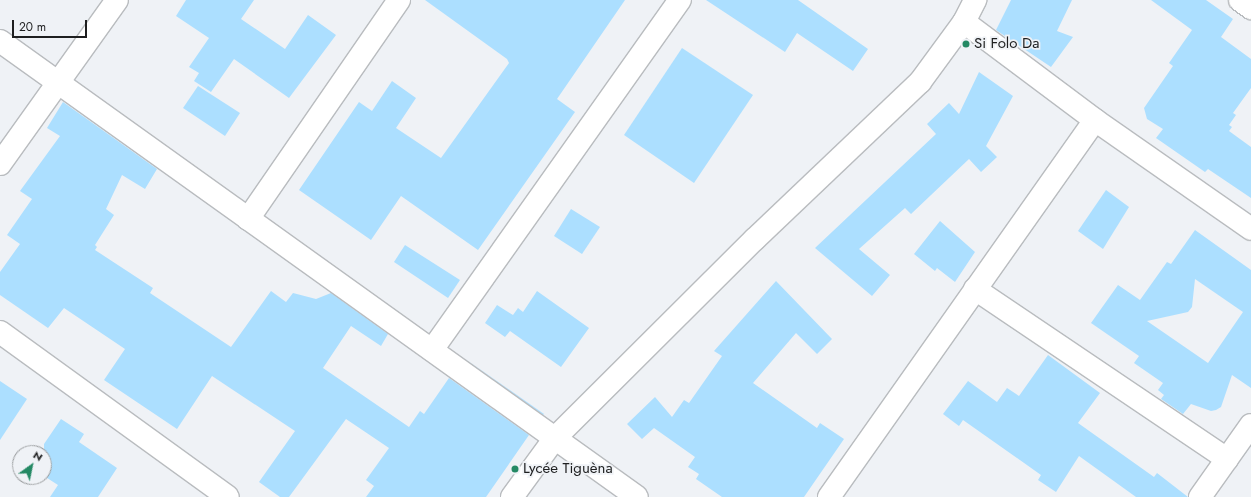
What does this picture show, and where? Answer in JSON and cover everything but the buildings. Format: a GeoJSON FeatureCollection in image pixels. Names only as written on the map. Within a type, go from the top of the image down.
{"type":"FeatureCollection","features":[{"type":"Feature","properties":{"kind":"street"},"geometry":{"type":"LineString","coordinates":[[0,164],[117,0]]}},
{"type":"Feature","properties":{"kind":"street"},"geometry":{"type":"LineString","coordinates":[[248,219],[399,0]]}},
{"type":"Feature","properties":{"kind":"street"},"geometry":{"type":"LineString","coordinates":[[432,350],[680,0]]}},
{"type":"Feature","properties":{"kind":"street"},"geometry":{"type":"LineString","coordinates":[[512,497],[555,438],[755,240],[920,82],[964,22],[975,0]]}},
{"type":"Feature","properties":{"kind":"street"},"geometry":{"type":"LineString","coordinates":[[1240,0],[1251,8]]}},
{"type":"Feature","properties":{"kind":"street"},"geometry":{"type":"LineString","coordinates":[[964,22],[1095,120],[1251,229]]}},
{"type":"Feature","properties":{"kind":"street"},"geometry":{"type":"LineString","coordinates":[[0,41],[637,497]]}},
{"type":"Feature","properties":{"kind":"street"},"geometry":{"type":"LineString","coordinates":[[829,497],[1095,120]]}},
{"type":"Feature","properties":{"kind":"street"},"geometry":{"type":"LineString","coordinates":[[975,289],[1227,459]]}},
{"type":"Feature","properties":{"kind":"street"},"geometry":{"type":"LineString","coordinates":[[0,332],[228,497]]}},
{"type":"Feature","properties":{"kind":"street"},"geometry":{"type":"LineString","coordinates":[[1200,497],[1251,426]]}},
{"type":"Feature","properties":{"kind":"place","name":"Si Folo Da"},"geometry":{"type":"Point","coordinates":[966,44]}},
{"type":"Feature","properties":{"kind":"place","name":"Lycée Tiguèna"},"geometry":{"type":"Point","coordinates":[515,469]}}]}
